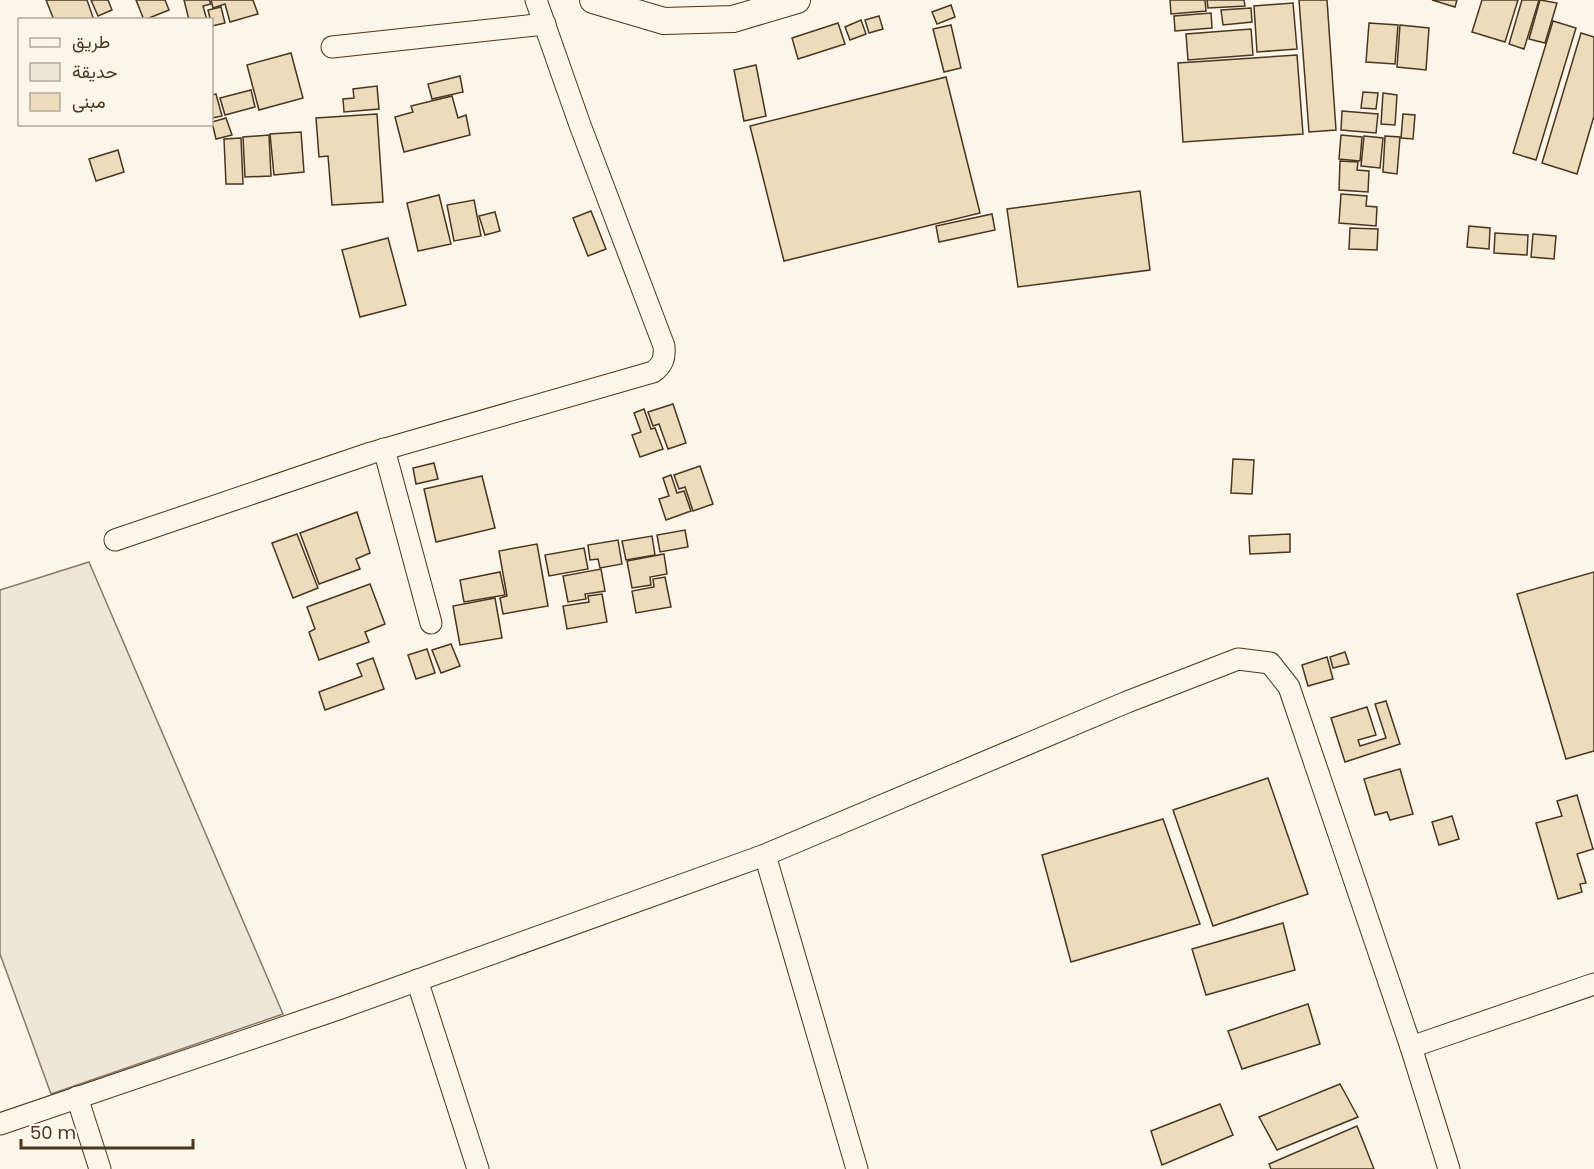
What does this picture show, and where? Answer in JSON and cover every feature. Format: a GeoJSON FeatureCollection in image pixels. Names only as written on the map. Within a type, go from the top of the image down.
{"type":"FeatureCollection","features":[{"type":"Feature","properties":{"kind":"street"},"geometry":{"type":"LineString","coordinates":[[115,540],[384,449],[653,372],[660,367],[665,357],[664,346],[536,0]]}},
{"type":"Feature","properties":{"kind":"street"},"geometry":{"type":"LineString","coordinates":[[593,0],[664,21],[733,19],[797,0]]}},
{"type":"Feature","properties":{"kind":"street"},"geometry":{"type":"LineString","coordinates":[[332,47],[545,24]]}},
{"type":"Feature","properties":{"kind":"street"},"geometry":{"type":"LineString","coordinates":[[384,449],[431,623]]}},
{"type":"Feature","properties":{"kind":"street"},"geometry":{"type":"LineString","coordinates":[[0,1124],[417,980],[765,855],[1127,702],[1238,659],[1270,663],[1289,687],[1411,1047],[1449,1169]]}},
{"type":"Feature","properties":{"kind":"street"},"geometry":{"type":"LineString","coordinates":[[765,855],[856,1169]]}},
{"type":"Feature","properties":{"kind":"street"},"geometry":{"type":"LineString","coordinates":[[417,980],[478,1169]]}},
{"type":"Feature","properties":{"kind":"street"},"geometry":{"type":"LineString","coordinates":[[1411,1047],[1594,984]]}},
{"type":"Feature","properties":{"kind":"street"},"geometry":{"type":"LineString","coordinates":[[77,1097],[100,1169]]}},
{"type":"Feature","properties":{"kind":"green space"},"geometry":{"type":"Polygon","coordinates":[[[89,562],[283,1014],[51,1094],[0,954],[0,590],[89,562]]]}},
{"type":"Feature","properties":{"kind":"building"},"geometry":{"type":"Polygon","coordinates":[[[46,0],[87,0],[93,18],[53,18],[46,0]]]}},
{"type":"Feature","properties":{"kind":"building"},"geometry":{"type":"Polygon","coordinates":[[[91,0],[108,0],[112,10],[98,16],[91,0]]]}},
{"type":"Feature","properties":{"kind":"building"},"geometry":{"type":"Polygon","coordinates":[[[136,0],[165,0],[169,10],[143,18],[136,0]]]}},
{"type":"Feature","properties":{"kind":"building"},"geometry":{"type":"Polygon","coordinates":[[[184,0],[209,0],[211,4],[203,6],[206,18],[188,18],[184,0]]]}},
{"type":"Feature","properties":{"kind":"building"},"geometry":{"type":"Polygon","coordinates":[[[211,0],[253,0],[258,14],[230,22],[225,4],[213,8],[211,0]]]}},
{"type":"Feature","properties":{"kind":"building"},"geometry":{"type":"Polygon","coordinates":[[[1170,0],[1205,0],[1206,11],[1171,14],[1170,0]]]}},
{"type":"Feature","properties":{"kind":"building"},"geometry":{"type":"Polygon","coordinates":[[[1207,0],[1244,0],[1245,6],[1208,8],[1207,0]]]}},
{"type":"Feature","properties":{"kind":"building"},"geometry":{"type":"Polygon","coordinates":[[[1299,0],[1327,0],[1336,130],[1309,132],[1299,0]]]}},
{"type":"Feature","properties":{"kind":"building"},"geometry":{"type":"Polygon","coordinates":[[[1432,0],[1457,0],[1455,7],[1432,0]]]}},
{"type":"Feature","properties":{"kind":"building"},"geometry":{"type":"Polygon","coordinates":[[[1482,0],[1518,0],[1505,42],[1472,32],[1482,0]]]}},
{"type":"Feature","properties":{"kind":"building"},"geometry":{"type":"Polygon","coordinates":[[[1522,0],[1539,0],[1524,49],[1509,44],[1522,0]]]}},
{"type":"Feature","properties":{"kind":"building"},"geometry":{"type":"Polygon","coordinates":[[[1540,0],[1557,3],[1545,43],[1529,39],[1540,0]]]}},
{"type":"Feature","properties":{"kind":"building"},"geometry":{"type":"Polygon","coordinates":[[[1293,3],[1297,49],[1257,52],[1254,6],[1293,3]]]}},
{"type":"Feature","properties":{"kind":"building"},"geometry":{"type":"Polygon","coordinates":[[[951,5],[955,17],[937,24],[932,12],[951,5]]]}},
{"type":"Feature","properties":{"kind":"building"},"geometry":{"type":"Polygon","coordinates":[[[221,7],[225,23],[213,26],[213,18],[210,18],[208,10],[221,7]]]}},
{"type":"Feature","properties":{"kind":"building"},"geometry":{"type":"Polygon","coordinates":[[[1251,8],[1252,22],[1223,25],[1221,10],[1251,8]]]}},
{"type":"Feature","properties":{"kind":"building"},"geometry":{"type":"Polygon","coordinates":[[[1211,13],[1212,28],[1175,31],[1174,16],[1211,13]]]}},
{"type":"Feature","properties":{"kind":"building"},"geometry":{"type":"Polygon","coordinates":[[[879,16],[883,29],[869,33],[865,20],[879,16]]]}},
{"type":"Feature","properties":{"kind":"building"},"geometry":{"type":"Polygon","coordinates":[[[861,20],[866,34],[850,40],[845,27],[861,20]]]}},
{"type":"Feature","properties":{"kind":"building"},"geometry":{"type":"Polygon","coordinates":[[[1553,21],[1576,28],[1536,160],[1513,153],[1553,21]]]}},
{"type":"Feature","properties":{"kind":"building"},"geometry":{"type":"Polygon","coordinates":[[[838,23],[845,44],[798,59],[792,38],[838,23]]]}},
{"type":"Feature","properties":{"kind":"building"},"geometry":{"type":"Polygon","coordinates":[[[1369,23],[1398,25],[1395,64],[1366,62],[1369,23]]]}},
{"type":"Feature","properties":{"kind":"building"},"geometry":{"type":"Polygon","coordinates":[[[951,25],[961,68],[944,72],[933,29],[951,25]]]}},
{"type":"Feature","properties":{"kind":"building"},"geometry":{"type":"Polygon","coordinates":[[[1400,25],[1429,28],[1426,70],[1397,67],[1400,25]]]}},
{"type":"Feature","properties":{"kind":"building"},"geometry":{"type":"Polygon","coordinates":[[[1251,29],[1253,55],[1188,60],[1186,34],[1251,29]]]}},
{"type":"Feature","properties":{"kind":"building"},"geometry":{"type":"Polygon","coordinates":[[[1581,33],[1594,37],[1594,116],[1577,174],[1542,163],[1581,33]]]}},
{"type":"Feature","properties":{"kind":"building"},"geometry":{"type":"Polygon","coordinates":[[[291,53],[303,98],[259,110],[247,65],[291,53]]]}},
{"type":"Feature","properties":{"kind":"building"},"geometry":{"type":"Polygon","coordinates":[[[1297,55],[1303,134],[1183,142],[1178,63],[1297,55]]]}},
{"type":"Feature","properties":{"kind":"building"},"geometry":{"type":"Polygon","coordinates":[[[756,65],[766,116],[744,121],[734,70],[756,65]]]}},
{"type":"Feature","properties":{"kind":"building"},"geometry":{"type":"Polygon","coordinates":[[[460,76],[463,92],[432,99],[428,84],[460,76]]]}},
{"type":"Feature","properties":{"kind":"building"},"geometry":{"type":"Polygon","coordinates":[[[946,77],[980,213],[784,261],[750,126],[946,77]]]}},
{"type":"Feature","properties":{"kind":"building"},"geometry":{"type":"Polygon","coordinates":[[[377,86],[379,109],[344,112],[343,99],[354,98],[353,89],[377,86]]]}},
{"type":"Feature","properties":{"kind":"building"},"geometry":{"type":"Polygon","coordinates":[[[251,90],[255,107],[225,115],[220,98],[251,90]]]}},
{"type":"Feature","properties":{"kind":"building"},"geometry":{"type":"Polygon","coordinates":[[[1363,92],[1378,93],[1376,109],[1361,108],[1363,92]]]}},
{"type":"Feature","properties":{"kind":"building"},"geometry":{"type":"Polygon","coordinates":[[[1383,93],[1397,95],[1395,125],[1381,124],[1383,93]]]}},
{"type":"Feature","properties":{"kind":"building"},"geometry":{"type":"Polygon","coordinates":[[[216,94],[222,116],[213,118],[213,95],[216,94]]]}},
{"type":"Feature","properties":{"kind":"building"},"geometry":{"type":"Polygon","coordinates":[[[452,96],[458,118],[466,115],[470,135],[404,152],[395,117],[413,112],[411,106],[452,96]]]}},
{"type":"Feature","properties":{"kind":"building"},"geometry":{"type":"Polygon","coordinates":[[[1342,111],[1378,114],[1376,133],[1341,130],[1342,111]]]}},
{"type":"Feature","properties":{"kind":"building"},"geometry":{"type":"Polygon","coordinates":[[[377,114],[383,202],[332,205],[328,156],[319,157],[316,118],[377,114]]]}},
{"type":"Feature","properties":{"kind":"building"},"geometry":{"type":"Polygon","coordinates":[[[1403,114],[1415,115],[1413,139],[1401,138],[1403,114]]]}},
{"type":"Feature","properties":{"kind":"building"},"geometry":{"type":"Polygon","coordinates":[[[226,118],[232,135],[216,139],[213,122],[226,118]]]}},
{"type":"Feature","properties":{"kind":"building"},"geometry":{"type":"Polygon","coordinates":[[[301,132],[304,172],[274,175],[270,134],[301,132]]]}},
{"type":"Feature","properties":{"kind":"building"},"geometry":{"type":"Polygon","coordinates":[[[269,135],[271,176],[245,177],[243,137],[269,135]]]}},
{"type":"Feature","properties":{"kind":"building"},"geometry":{"type":"Polygon","coordinates":[[[1341,135],[1362,137],[1360,161],[1339,159],[1341,135]]]}},
{"type":"Feature","properties":{"kind":"building"},"geometry":{"type":"Polygon","coordinates":[[[1364,136],[1383,138],[1380,168],[1361,166],[1364,136]]]}},
{"type":"Feature","properties":{"kind":"building"},"geometry":{"type":"Polygon","coordinates":[[[1385,136],[1400,137],[1397,174],[1383,172],[1385,136]]]}},
{"type":"Feature","properties":{"kind":"building"},"geometry":{"type":"Polygon","coordinates":[[[241,138],[243,184],[226,184],[224,139],[241,138]]]}},
{"type":"Feature","properties":{"kind":"building"},"geometry":{"type":"Polygon","coordinates":[[[118,150],[124,172],[96,181],[89,159],[118,150]]]}},
{"type":"Feature","properties":{"kind":"building"},"geometry":{"type":"Polygon","coordinates":[[[1340,161],[1358,162],[1357,170],[1369,171],[1368,192],[1339,190],[1340,161]]]}},
{"type":"Feature","properties":{"kind":"building"},"geometry":{"type":"Polygon","coordinates":[[[1140,191],[1150,270],[1018,287],[1007,209],[1140,191]]]}},
{"type":"Feature","properties":{"kind":"building"},"geometry":{"type":"Polygon","coordinates":[[[1341,194],[1367,196],[1366,206],[1377,207],[1376,226],[1339,223],[1341,194]]]}},
{"type":"Feature","properties":{"kind":"building"},"geometry":{"type":"Polygon","coordinates":[[[439,195],[451,244],[418,251],[407,203],[439,195]]]}},
{"type":"Feature","properties":{"kind":"building"},"geometry":{"type":"Polygon","coordinates":[[[474,200],[481,236],[454,241],[447,205],[474,200]]]}},
{"type":"Feature","properties":{"kind":"building"},"geometry":{"type":"Polygon","coordinates":[[[591,211],[606,249],[588,256],[573,218],[591,211]]]}},
{"type":"Feature","properties":{"kind":"building"},"geometry":{"type":"Polygon","coordinates":[[[495,212],[500,231],[485,235],[479,216],[495,212]]]}},
{"type":"Feature","properties":{"kind":"building"},"geometry":{"type":"Polygon","coordinates":[[[992,214],[995,230],[939,242],[936,226],[992,214]]]}},
{"type":"Feature","properties":{"kind":"building"},"geometry":{"type":"Polygon","coordinates":[[[1469,226],[1490,228],[1489,249],[1467,247],[1469,226]]]}},
{"type":"Feature","properties":{"kind":"building"},"geometry":{"type":"Polygon","coordinates":[[[1350,228],[1378,229],[1377,250],[1349,249],[1350,228]]]}},
{"type":"Feature","properties":{"kind":"building"},"geometry":{"type":"Polygon","coordinates":[[[1495,233],[1528,235],[1527,255],[1494,253],[1495,233]]]}},
{"type":"Feature","properties":{"kind":"building"},"geometry":{"type":"Polygon","coordinates":[[[1533,234],[1556,236],[1554,259],[1531,257],[1533,234]]]}},
{"type":"Feature","properties":{"kind":"building"},"geometry":{"type":"Polygon","coordinates":[[[388,238],[406,305],[360,317],[342,250],[388,238]]]}},
{"type":"Feature","properties":{"kind":"building"},"geometry":{"type":"Polygon","coordinates":[[[673,404],[686,443],[668,449],[659,424],[653,426],[648,412],[673,404]]]}},
{"type":"Feature","properties":{"kind":"building"},"geometry":{"type":"Polygon","coordinates":[[[644,409],[651,429],[655,428],[663,449],[640,457],[632,435],[641,432],[634,413],[644,409]]]}},
{"type":"Feature","properties":{"kind":"building"},"geometry":{"type":"Polygon","coordinates":[[[1233,459],[1254,460],[1252,494],[1231,493],[1233,459]]]}},
{"type":"Feature","properties":{"kind":"building"},"geometry":{"type":"Polygon","coordinates":[[[434,463],[438,479],[416,484],[413,468],[434,463]]]}},
{"type":"Feature","properties":{"kind":"building"},"geometry":{"type":"Polygon","coordinates":[[[700,466],[713,504],[693,511],[685,487],[679,489],[674,475],[700,466]]]}},
{"type":"Feature","properties":{"kind":"building"},"geometry":{"type":"Polygon","coordinates":[[[671,475],[677,493],[684,491],[691,511],[666,520],[659,499],[669,496],[663,478],[671,475]]]}},
{"type":"Feature","properties":{"kind":"building"},"geometry":{"type":"Polygon","coordinates":[[[482,476],[495,528],[436,542],[424,489],[482,476]]]}},
{"type":"Feature","properties":{"kind":"building"},"geometry":{"type":"Polygon","coordinates":[[[357,512],[370,553],[356,559],[360,569],[319,584],[300,533],[357,512]]]}},
{"type":"Feature","properties":{"kind":"building"},"geometry":{"type":"Polygon","coordinates":[[[685,530],[688,547],[660,552],[657,535],[685,530]]]}},
{"type":"Feature","properties":{"kind":"building"},"geometry":{"type":"Polygon","coordinates":[[[297,534],[318,588],[293,598],[272,543],[297,534]]]}},
{"type":"Feature","properties":{"kind":"building"},"geometry":{"type":"Polygon","coordinates":[[[1290,534],[1290,552],[1250,554],[1249,536],[1290,534]]]}},
{"type":"Feature","properties":{"kind":"building"},"geometry":{"type":"Polygon","coordinates":[[[652,536],[655,555],[626,560],[622,541],[652,536]]]}},
{"type":"Feature","properties":{"kind":"building"},"geometry":{"type":"Polygon","coordinates":[[[618,540],[622,564],[600,568],[598,559],[590,560],[588,545],[618,540]]]}},
{"type":"Feature","properties":{"kind":"building"},"geometry":{"type":"Polygon","coordinates":[[[537,544],[548,606],[503,614],[500,598],[507,596],[499,551],[537,544]]]}},
{"type":"Feature","properties":{"kind":"building"},"geometry":{"type":"Polygon","coordinates":[[[584,548],[588,569],[549,576],[545,555],[584,548]]]}},
{"type":"Feature","properties":{"kind":"building"},"geometry":{"type":"Polygon","coordinates":[[[664,554],[667,574],[650,577],[651,585],[632,588],[627,561],[664,554]]]}},
{"type":"Feature","properties":{"kind":"building"},"geometry":{"type":"Polygon","coordinates":[[[601,569],[605,591],[585,594],[586,599],[568,602],[563,576],[601,569]]]}},
{"type":"Feature","properties":{"kind":"building"},"geometry":{"type":"Polygon","coordinates":[[[500,572],[505,595],[464,602],[460,580],[500,572]]]}},
{"type":"Feature","properties":{"kind":"building"},"geometry":{"type":"Polygon","coordinates":[[[1594,572],[1594,751],[1566,759],[1517,594],[1594,572]]]}},
{"type":"Feature","properties":{"kind":"building"},"geometry":{"type":"Polygon","coordinates":[[[665,577],[671,607],[636,613],[632,591],[654,587],[653,579],[665,577]]]}},
{"type":"Feature","properties":{"kind":"building"},"geometry":{"type":"Polygon","coordinates":[[[370,584],[385,624],[365,632],[369,642],[319,660],[309,632],[315,629],[307,607],[370,584]]]}},
{"type":"Feature","properties":{"kind":"building"},"geometry":{"type":"Polygon","coordinates":[[[602,594],[607,622],[567,629],[563,606],[589,602],[588,596],[602,594]]]}},
{"type":"Feature","properties":{"kind":"building"},"geometry":{"type":"Polygon","coordinates":[[[495,598],[502,638],[460,645],[453,606],[495,598]]]}},
{"type":"Feature","properties":{"kind":"building"},"geometry":{"type":"Polygon","coordinates":[[[451,644],[460,666],[441,673],[432,650],[451,644]]]}},
{"type":"Feature","properties":{"kind":"building"},"geometry":{"type":"Polygon","coordinates":[[[427,649],[435,673],[416,679],[408,655],[427,649]]]}},
{"type":"Feature","properties":{"kind":"building"},"geometry":{"type":"Polygon","coordinates":[[[1345,652],[1349,664],[1333,668],[1330,657],[1345,652]]]}},
{"type":"Feature","properties":{"kind":"building"},"geometry":{"type":"Polygon","coordinates":[[[1327,657],[1333,679],[1308,686],[1302,665],[1327,657]]]}},
{"type":"Feature","properties":{"kind":"building"},"geometry":{"type":"Polygon","coordinates":[[[373,658],[384,689],[325,710],[319,692],[362,676],[357,664],[373,658]]]}},
{"type":"Feature","properties":{"kind":"building"},"geometry":{"type":"Polygon","coordinates":[[[1386,701],[1400,744],[1345,762],[1331,718],[1367,707],[1376,735],[1358,740],[1360,746],[1386,738],[1375,704],[1386,701]]]}},
{"type":"Feature","properties":{"kind":"building"},"geometry":{"type":"Polygon","coordinates":[[[1400,769],[1413,814],[1390,820],[1387,812],[1375,815],[1364,779],[1400,769]]]}},
{"type":"Feature","properties":{"kind":"building"},"geometry":{"type":"Polygon","coordinates":[[[1268,778],[1308,894],[1213,926],[1173,810],[1268,778]]]}},
{"type":"Feature","properties":{"kind":"building"},"geometry":{"type":"Polygon","coordinates":[[[1577,795],[1593,849],[1577,854],[1586,883],[1580,884],[1582,892],[1558,899],[1536,823],[1562,816],[1557,801],[1577,795]]]}},
{"type":"Feature","properties":{"kind":"building"},"geometry":{"type":"Polygon","coordinates":[[[1452,816],[1459,839],[1439,845],[1432,822],[1452,816]]]}},
{"type":"Feature","properties":{"kind":"building"},"geometry":{"type":"Polygon","coordinates":[[[1163,819],[1200,924],[1071,962],[1042,855],[1163,819]]]}},
{"type":"Feature","properties":{"kind":"building"},"geometry":{"type":"Polygon","coordinates":[[[1283,923],[1295,970],[1206,995],[1192,949],[1283,923]]]}},
{"type":"Feature","properties":{"kind":"building"},"geometry":{"type":"Polygon","coordinates":[[[1308,1004],[1320,1044],[1242,1069],[1228,1031],[1308,1004]]]}},
{"type":"Feature","properties":{"kind":"building"},"geometry":{"type":"Polygon","coordinates":[[[1340,1084],[1358,1117],[1277,1150],[1259,1117],[1340,1084]]]}},
{"type":"Feature","properties":{"kind":"building"},"geometry":{"type":"Polygon","coordinates":[[[1220,1104],[1233,1135],[1162,1165],[1151,1131],[1220,1104]]]}},
{"type":"Feature","properties":{"kind":"building"},"geometry":{"type":"Polygon","coordinates":[[[1357,1126],[1374,1169],[1271,1169],[1269,1164],[1357,1126]]]}}]}
